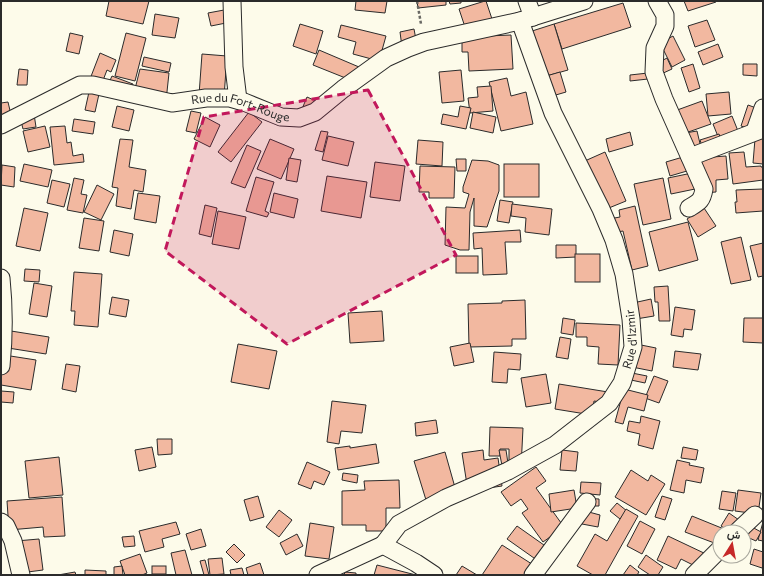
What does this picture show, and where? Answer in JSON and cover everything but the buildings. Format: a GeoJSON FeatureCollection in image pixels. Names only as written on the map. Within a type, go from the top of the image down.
{"type":"FeatureCollection","features":[{"type":"Feature","properties":{"kind":"street"},"geometry":{"type":"LineString","coordinates":[[232,1],[234,67],[238,100]]}},
{"type":"Feature","properties":{"kind":"street","name":"Rue d'Izmir"},"geometry":{"type":"LineString","coordinates":[[383,545],[399,524],[446,498],[508,471],[555,444],[609,403],[622,383],[633,347],[631,319],[624,274],[614,240],[601,208],[554,113],[526,19],[527,1]]}},
{"type":"Feature","properties":{"kind":"street","name":"Rue du Fort-Rouge"},"geometry":{"type":"LineString","coordinates":[[1,125],[80,84],[93,85],[172,103],[206,98],[230,98],[281,117],[299,118],[315,112],[343,89],[386,58],[408,48],[424,42],[526,19],[584,1]]}},
{"type":"Feature","properties":{"kind":"street"},"geometry":{"type":"LineString","coordinates":[[657,1],[665,15],[665,26],[655,48],[654,72],[704,189],[703,197],[689,208]]}},
{"type":"Feature","properties":{"kind":"street"},"geometry":{"type":"LineString","coordinates":[[690,157],[759,130],[763,108]]}},
{"type":"Feature","properties":{"kind":"street"},"geometry":{"type":"LineString","coordinates":[[1,278],[3,350],[1,366]]}},
{"type":"Feature","properties":{"kind":"street"},"geometry":{"type":"LineString","coordinates":[[533,575],[587,502]]}},
{"type":"Feature","properties":{"kind":"street"},"geometry":{"type":"LineString","coordinates":[[745,524],[755,515]]}},
{"type":"Feature","properties":{"kind":"street"},"geometry":{"type":"LineString","coordinates":[[1,522],[6,526],[13,541],[21,575]]}},
{"type":"Feature","properties":{"kind":"street"},"geometry":{"type":"LineString","coordinates":[[318,575],[383,545],[416,563],[434,575]]}},
{"type":"Feature","properties":{"kind":"street"},"geometry":{"type":"LineString","coordinates":[[694,575],[712,557]]}},
{"type":"Feature","properties":{"kind":"path"},"geometry":{"type":"LineString","coordinates":[[417,1],[424,42]]}},
{"type":"Feature","properties":{"kind":"highlighted area"},"geometry":{"type":"Polygon","coordinates":[[[368,90],[456,255],[287,344],[165,251],[204,117],[368,90]]]}}]}
